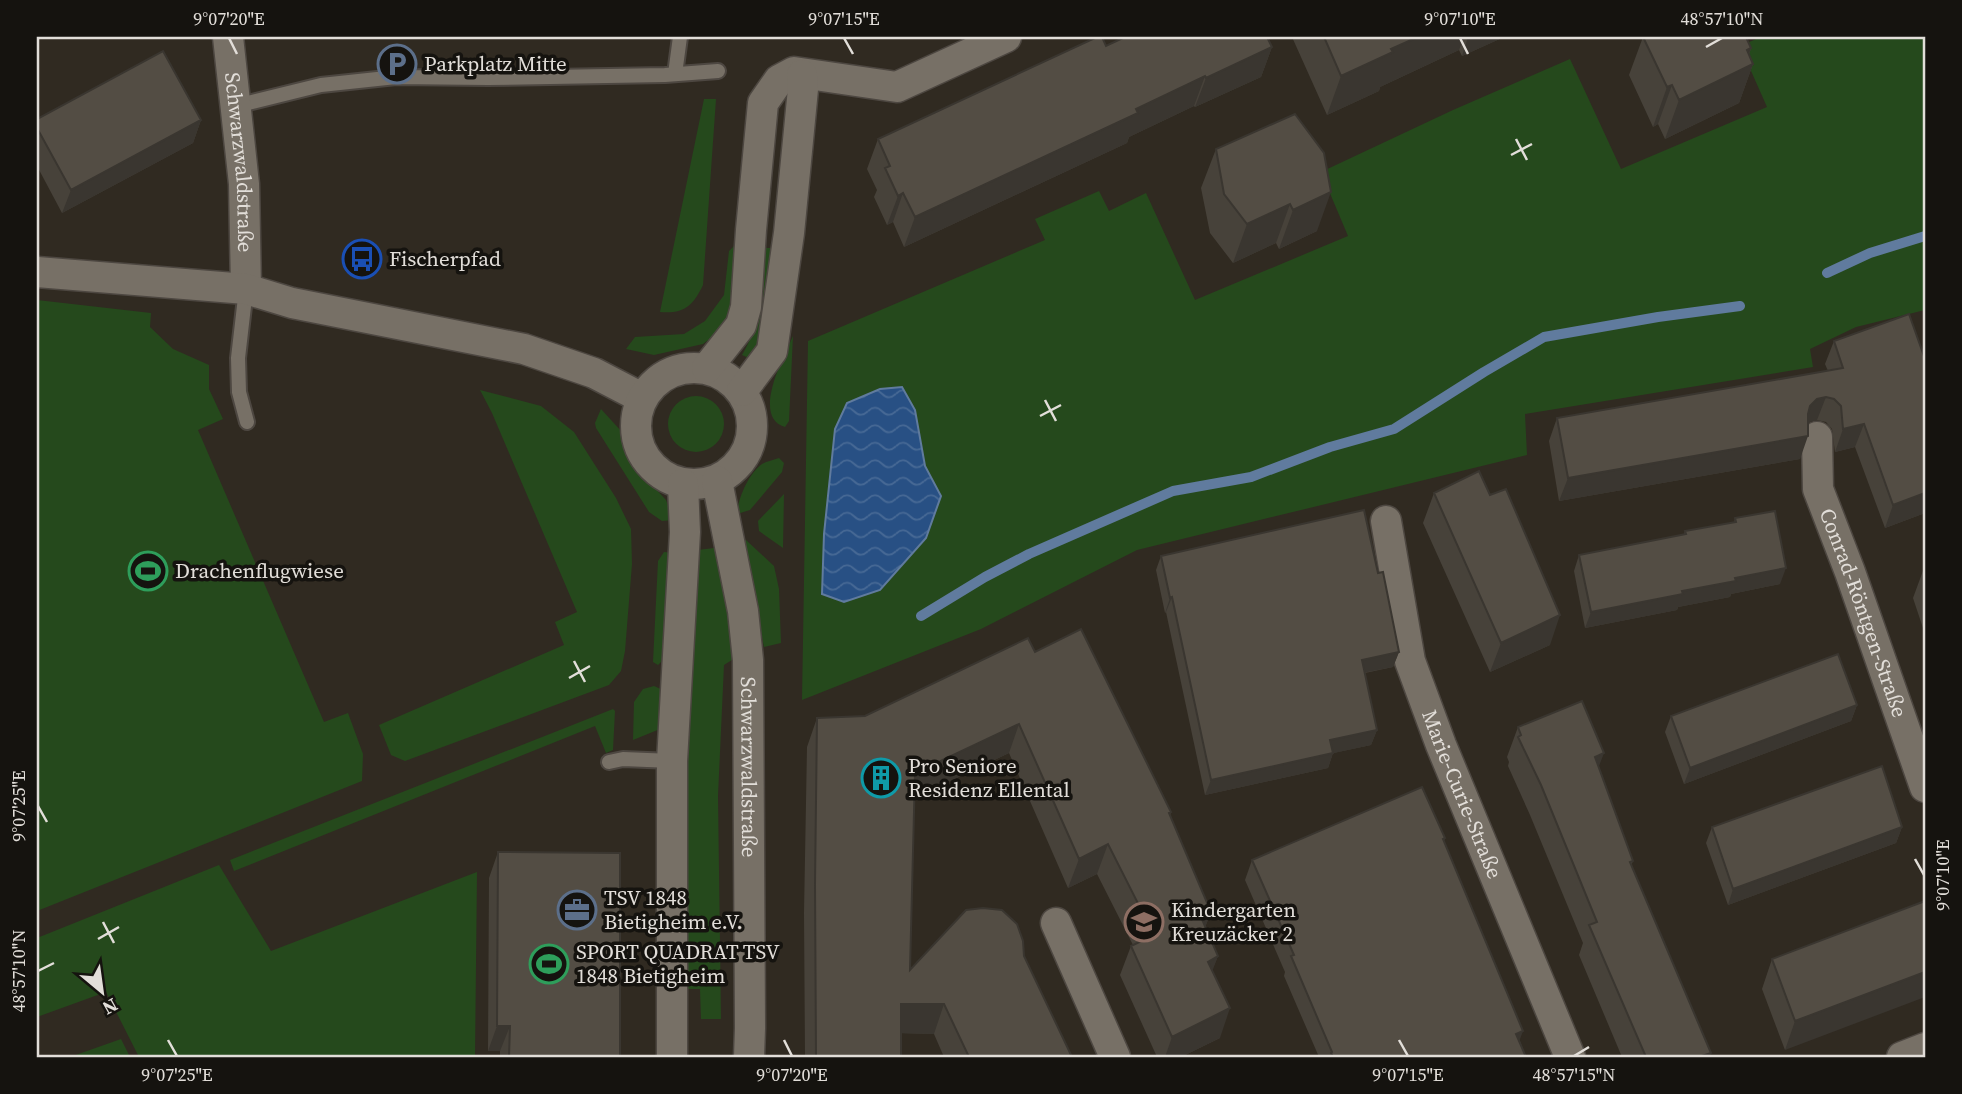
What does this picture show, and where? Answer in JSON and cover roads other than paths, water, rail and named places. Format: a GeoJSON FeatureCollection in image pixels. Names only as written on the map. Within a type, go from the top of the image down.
{"type":"FeatureCollection","features":[{"type":"Feature","properties":{"kind":"street","name":"Schwarzwaldstraße"},"geometry":{"type":"LineString","coordinates":[[228,37],[244,184],[246,289]]}},
{"type":"Feature","properties":{"kind":"street"},"geometry":{"type":"LineString","coordinates":[[707,368],[741,325],[746,307],[763,103],[779,80],[794,72],[897,87],[1006,37]]}},
{"type":"Feature","properties":{"kind":"street"},"geometry":{"type":"LineString","coordinates":[[742,391],[772,351],[789,233],[803,89],[802,75]]}},
{"type":"Feature","properties":{"kind":"street"},"geometry":{"type":"LineString","coordinates":[[37,272],[246,289],[292,303],[524,349],[594,373],[642,398]]}},
{"type":"Feature","properties":{"kind":"street"},"geometry":{"type":"LineString","coordinates":[[688,368],[707,368],[726,376],[742,391],[750,407],[753,424],[751,441],[744,458],[732,471],[717,481],[700,485],[683,484],[663,476],[646,460],[637,441],[636,419],[642,398],[654,383],[670,373],[688,368]]}},
{"type":"Feature","properties":{"kind":"street","name":"Conrad-Röntgen-Straße"},"geometry":{"type":"LineString","coordinates":[[1817,438],[1818,489],[1925,787]]}},
{"type":"Feature","properties":{"kind":"street","name":"Schwarzwaldstraße"},"geometry":{"type":"LineString","coordinates":[[717,481],[743,611],[748,660],[749,1057]]}},
{"type":"Feature","properties":{"kind":"street"},"geometry":{"type":"LineString","coordinates":[[672,1057],[673,761],[685,533],[683,484]]}},
{"type":"Feature","properties":{"kind":"street","name":"Marie-Curie-Straße"},"geometry":{"type":"LineString","coordinates":[[1386,521],[1410,661],[1441,745],[1570,1057]]}},
{"type":"Feature","properties":{"kind":"street"},"geometry":{"type":"LineString","coordinates":[[1056,923],[1115,1057]]}},
{"type":"Feature","properties":{"kind":"street"},"geometry":{"type":"LineString","coordinates":[[1902,1057],[1925,1048]]}},
{"type":"Feature","properties":{"kind":"lane"},"geometry":{"type":"LineString","coordinates":[[675,74],[680,37]]}},
{"type":"Feature","properties":{"kind":"lane"},"geometry":{"type":"LineString","coordinates":[[236,106],[321,85],[396,77],[488,78],[718,71]]}},
{"type":"Feature","properties":{"kind":"lane"},"geometry":{"type":"LineString","coordinates":[[246,289],[238,358],[239,392],[247,422]]}},
{"type":"Feature","properties":{"kind":"lane"},"geometry":{"type":"LineString","coordinates":[[609,762],[623,759],[673,761]]}},
{"type":"Feature","properties":{"kind":"water"},"geometry":{"type":"Polygon","coordinates":[[[902,387],[915,410],[925,466],[941,496],[926,538],[880,590],[844,602],[822,594],[824,534],[835,429],[847,403],[880,389],[902,387]]]}},
{"type":"Feature","properties":{"kind":"waterway"},"geometry":{"type":"LineString","coordinates":[[1827,273],[1870,253],[1925,236]]}},
{"type":"Feature","properties":{"kind":"waterway"},"geometry":{"type":"LineString","coordinates":[[921,616],[1029,554],[1173,491],[1251,477],[1330,447],[1394,429],[1544,337],[1740,306]]}},
{"type":"Feature","properties":{"kind":"place","name":"Parkplatz Mitte"},"geometry":{"type":"Point","coordinates":[397,64]}},
{"type":"Feature","properties":{"kind":"place","name":"Fischerpfad"},"geometry":{"type":"Point","coordinates":[362,259]}},
{"type":"Feature","properties":{"kind":"place","name":"Drachenflugwiese"},"geometry":{"type":"Point","coordinates":[148,571]}},
{"type":"Feature","properties":{"kind":"place","name":"Pro Seniore Residenz Ellental"},"geometry":{"type":"Point","coordinates":[881,778]}},
{"type":"Feature","properties":{"kind":"place","name":"TSV 1848 Bietigheim e.V."},"geometry":{"type":"Point","coordinates":[577,910]}},
{"type":"Feature","properties":{"kind":"place","name":"Kindergarten Kreuzäcker 2"},"geometry":{"type":"Point","coordinates":[1144,922]}},
{"type":"Feature","properties":{"kind":"place","name":"SPORT QUADRAT TSV 1848 Bietigheim"},"geometry":{"type":"Point","coordinates":[549,964]}}]}
